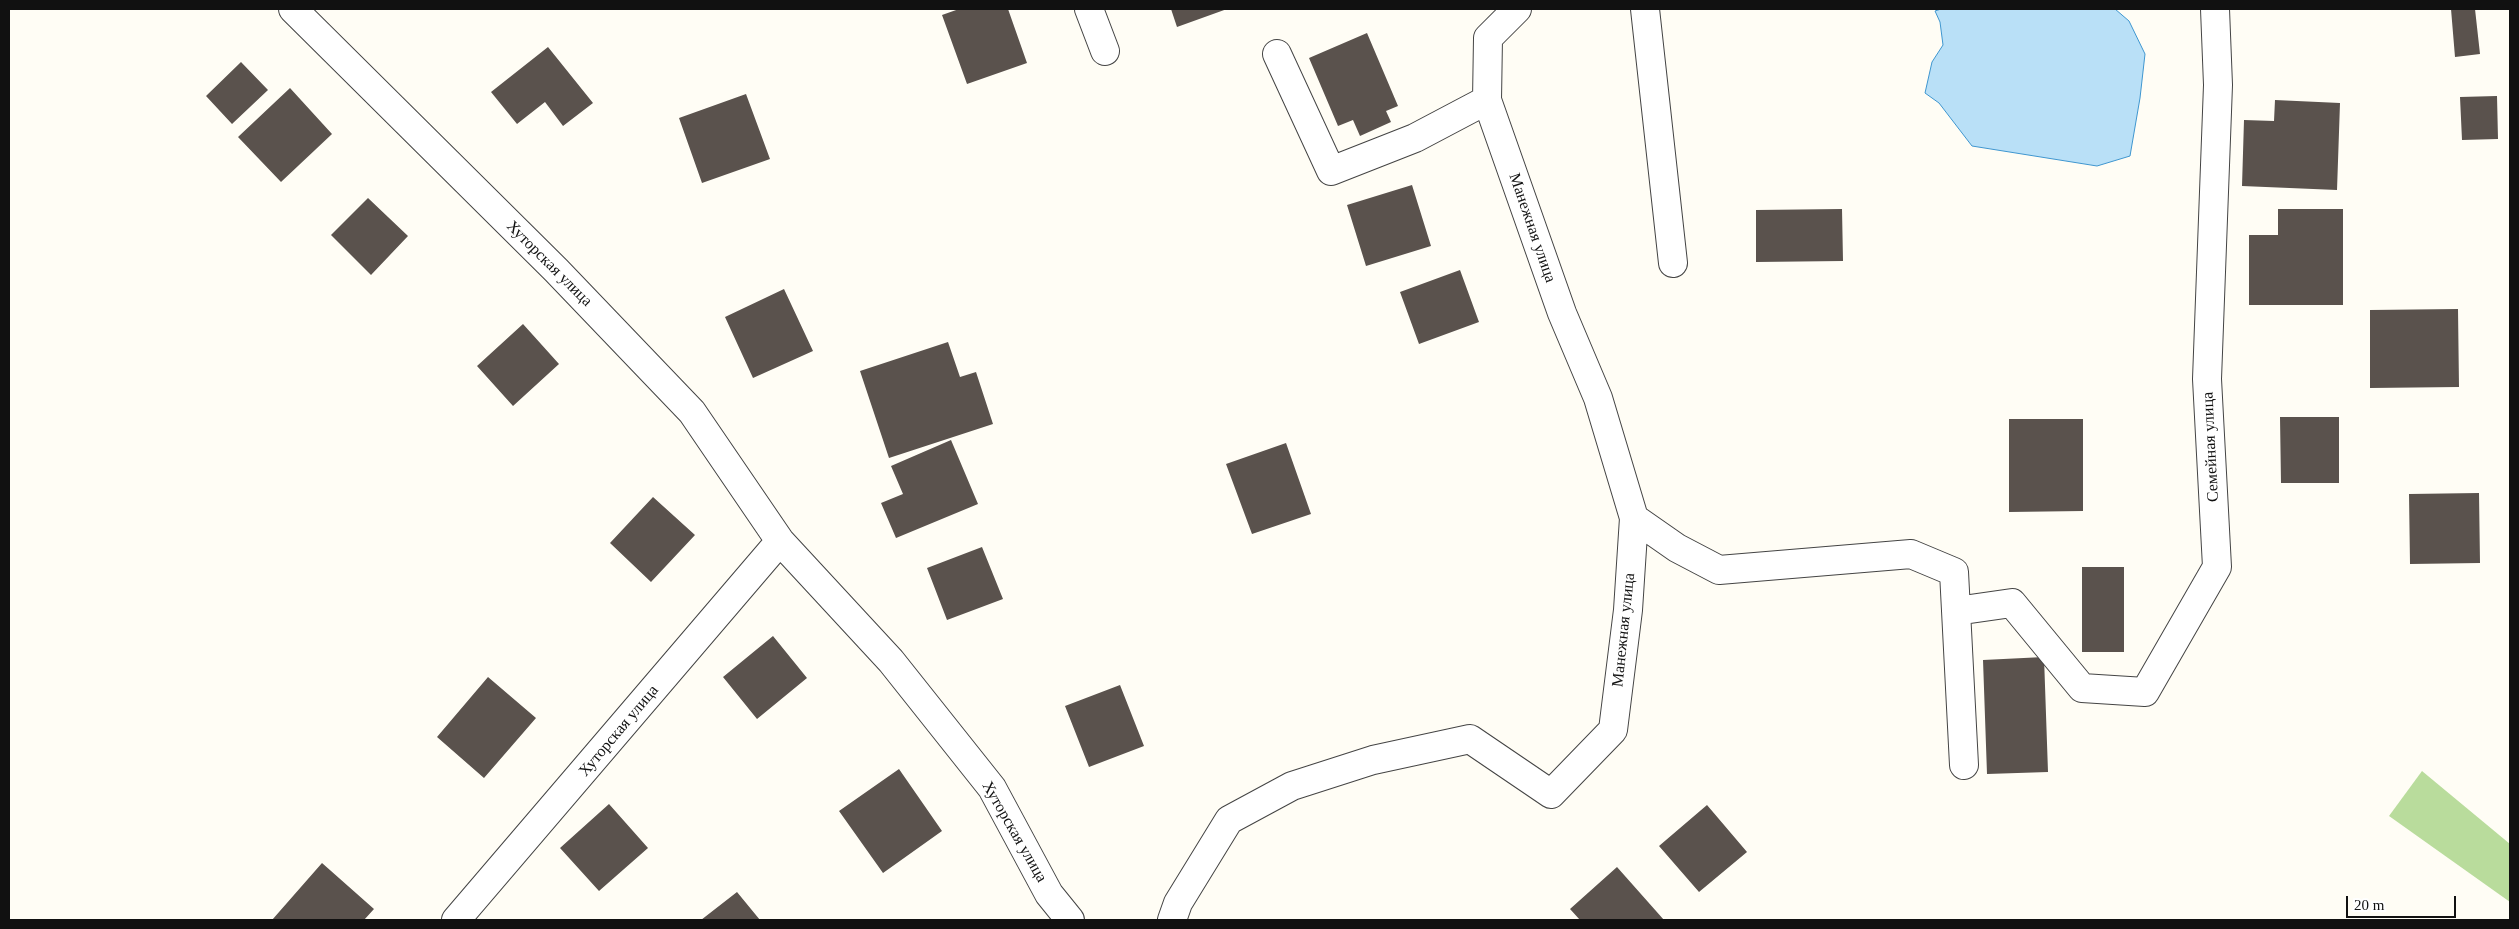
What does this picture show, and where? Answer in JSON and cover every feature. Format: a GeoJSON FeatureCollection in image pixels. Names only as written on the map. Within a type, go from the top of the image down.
{"type":"FeatureCollection","features":[{"type":"Feature","properties":{"kind":"street","name":"Хуторская улица"},"geometry":{"type":"LineString","coordinates":[[293,9],[556,270],[692,412],[780,541],[891,661],[992,788],[1049,894],[1070,920]]}},
{"type":"Feature","properties":{"kind":"street"},"geometry":{"type":"LineString","coordinates":[[1088,9],[1105,51]]}},
{"type":"Feature","properties":{"kind":"street","name":"Манежная улица"},"geometry":{"type":"LineString","coordinates":[[1172,920],[1178,903],[1229,820],[1292,786],[1374,760],[1470,739],[1551,794],[1613,730],[1628,610],[1634,518],[1598,398],[1562,313],[1487,100],[1488,38],[1517,9]]}},
{"type":"Feature","properties":{"kind":"street"},"geometry":{"type":"LineString","coordinates":[[1645,9],[1672,262]]}},
{"type":"Feature","properties":{"kind":"street","name":"Семейная улица"},"geometry":{"type":"LineString","coordinates":[[1956,610],[2012,603],[2082,688],[2145,692],[2217,567],[2207,379],[2218,85],[2215,9]]}},
{"type":"Feature","properties":{"kind":"street"},"geometry":{"type":"LineString","coordinates":[[1277,54],[1331,171],[1415,138],[1487,100]]}},
{"type":"Feature","properties":{"kind":"street"},"geometry":{"type":"LineString","coordinates":[[1634,518],[1677,548],[1719,570],[1911,554],[1954,572],[1964,765]]}},
{"type":"Feature","properties":{"kind":"street","name":"Хуторская улица"},"geometry":{"type":"LineString","coordinates":[[456,920],[780,541]]}},
{"type":"Feature","properties":{"kind":"green space"},"geometry":{"type":"Polygon","coordinates":[[[2422,771],[2510,844],[2510,902],[2389,816],[2422,771]]]}},
{"type":"Feature","properties":{"kind":"water"},"geometry":{"type":"Polygon","coordinates":[[[1941,9],[2115,9],[2129,21],[2145,54],[2130,156],[2097,166],[1972,146],[1939,103],[1925,93],[1932,62],[1943,45],[1940,22],[1935,11],[1941,9]]]}},
{"type":"Feature","properties":{"kind":"building"},"geometry":{"type":"Polygon","coordinates":[[[959,9],[1008,9],[1027,63],[967,84],[942,15],[959,9]]]}},
{"type":"Feature","properties":{"kind":"building"},"geometry":{"type":"Polygon","coordinates":[[[1171,9],[1227,9],[1177,27],[1171,9]]]}},
{"type":"Feature","properties":{"kind":"building"},"geometry":{"type":"Polygon","coordinates":[[[2451,9],[2475,9],[2480,54],[2455,57],[2451,9]]]}},
{"type":"Feature","properties":{"kind":"building"},"geometry":{"type":"Polygon","coordinates":[[[1367,33],[1398,106],[1386,111],[1391,122],[1360,136],[1353,120],[1338,126],[1309,58],[1367,33]]]}},
{"type":"Feature","properties":{"kind":"building"},"geometry":{"type":"Polygon","coordinates":[[[548,47],[593,103],[563,126],[545,102],[517,124],[491,92],[548,47]]]}},
{"type":"Feature","properties":{"kind":"building"},"geometry":{"type":"Polygon","coordinates":[[[241,62],[268,90],[232,124],[206,96],[241,62]]]}},
{"type":"Feature","properties":{"kind":"building"},"geometry":{"type":"Polygon","coordinates":[[[290,88],[332,134],[281,182],[238,137],[290,88]]]}},
{"type":"Feature","properties":{"kind":"building"},"geometry":{"type":"Polygon","coordinates":[[[746,94],[770,159],[702,183],[679,118],[746,94]]]}},
{"type":"Feature","properties":{"kind":"building"},"geometry":{"type":"Polygon","coordinates":[[[2497,96],[2498,139],[2462,140],[2460,97],[2497,96]]]}},
{"type":"Feature","properties":{"kind":"building"},"geometry":{"type":"Polygon","coordinates":[[[2275,100],[2340,103],[2337,190],[2242,186],[2244,120],[2274,121],[2275,100]]]}},
{"type":"Feature","properties":{"kind":"building"},"geometry":{"type":"Polygon","coordinates":[[[1412,185],[1431,246],[1366,266],[1347,205],[1412,185]]]}},
{"type":"Feature","properties":{"kind":"building"},"geometry":{"type":"Polygon","coordinates":[[[368,198],[408,236],[371,275],[331,235],[368,198]]]}},
{"type":"Feature","properties":{"kind":"building"},"geometry":{"type":"Polygon","coordinates":[[[1842,209],[1843,261],[1756,262],[1756,210],[1842,209]]]}},
{"type":"Feature","properties":{"kind":"building"},"geometry":{"type":"Polygon","coordinates":[[[2278,209],[2343,209],[2343,305],[2249,305],[2249,235],[2278,235],[2278,209]]]}},
{"type":"Feature","properties":{"kind":"building"},"geometry":{"type":"Polygon","coordinates":[[[1460,270],[1479,322],[1419,344],[1400,292],[1460,270]]]}},
{"type":"Feature","properties":{"kind":"building"},"geometry":{"type":"Polygon","coordinates":[[[784,289],[813,351],[753,378],[725,317],[784,289]]]}},
{"type":"Feature","properties":{"kind":"building"},"geometry":{"type":"Polygon","coordinates":[[[2458,309],[2459,387],[2370,388],[2370,310],[2458,309]]]}},
{"type":"Feature","properties":{"kind":"building"},"geometry":{"type":"Polygon","coordinates":[[[523,324],[559,364],[513,406],[477,366],[523,324]]]}},
{"type":"Feature","properties":{"kind":"building"},"geometry":{"type":"Polygon","coordinates":[[[948,342],[960,377],[976,372],[993,424],[889,458],[860,371],[948,342]]]}},
{"type":"Feature","properties":{"kind":"building"},"geometry":{"type":"Polygon","coordinates":[[[2280,417],[2339,417],[2339,483],[2281,483],[2280,417]]]}},
{"type":"Feature","properties":{"kind":"building"},"geometry":{"type":"Polygon","coordinates":[[[2009,419],[2083,419],[2083,511],[2009,512],[2009,419]]]}},
{"type":"Feature","properties":{"kind":"building"},"geometry":{"type":"Polygon","coordinates":[[[951,440],[978,504],[896,538],[881,503],[903,494],[891,466],[951,440]]]}},
{"type":"Feature","properties":{"kind":"building"},"geometry":{"type":"Polygon","coordinates":[[[1286,443],[1311,514],[1252,534],[1226,464],[1286,443]]]}},
{"type":"Feature","properties":{"kind":"building"},"geometry":{"type":"Polygon","coordinates":[[[2479,493],[2480,563],[2410,564],[2409,494],[2479,493]]]}},
{"type":"Feature","properties":{"kind":"building"},"geometry":{"type":"Polygon","coordinates":[[[653,497],[695,535],[651,582],[610,543],[653,497]]]}},
{"type":"Feature","properties":{"kind":"building"},"geometry":{"type":"Polygon","coordinates":[[[982,547],[1003,599],[947,620],[927,568],[982,547]]]}},
{"type":"Feature","properties":{"kind":"building"},"geometry":{"type":"Polygon","coordinates":[[[2082,567],[2124,567],[2124,652],[2082,652],[2082,567]]]}},
{"type":"Feature","properties":{"kind":"building"},"geometry":{"type":"Polygon","coordinates":[[[773,636],[807,678],[757,719],[723,677],[773,636]]]}},
{"type":"Feature","properties":{"kind":"building"},"geometry":{"type":"Polygon","coordinates":[[[2044,657],[2048,772],[1987,774],[1983,660],[2044,657]]]}},
{"type":"Feature","properties":{"kind":"building"},"geometry":{"type":"Polygon","coordinates":[[[488,677],[536,718],[484,778],[437,737],[488,677]]]}},
{"type":"Feature","properties":{"kind":"building"},"geometry":{"type":"Polygon","coordinates":[[[1120,685],[1144,746],[1089,767],[1065,706],[1120,685]]]}},
{"type":"Feature","properties":{"kind":"building"},"geometry":{"type":"Polygon","coordinates":[[[899,769],[942,831],[883,873],[839,811],[899,769]]]}},
{"type":"Feature","properties":{"kind":"building"},"geometry":{"type":"Polygon","coordinates":[[[609,804],[648,848],[599,891],[560,848],[609,804]]]}},
{"type":"Feature","properties":{"kind":"building"},"geometry":{"type":"Polygon","coordinates":[[[1707,805],[1747,852],[1699,892],[1659,846],[1707,805]]]}},
{"type":"Feature","properties":{"kind":"building"},"geometry":{"type":"Polygon","coordinates":[[[322,863],[374,909],[364,920],[272,920],[322,863]]]}},
{"type":"Feature","properties":{"kind":"building"},"geometry":{"type":"Polygon","coordinates":[[[1617,867],[1664,920],[1580,920],[1570,909],[1617,867]]]}},
{"type":"Feature","properties":{"kind":"building"},"geometry":{"type":"Polygon","coordinates":[[[737,892],[760,920],[701,920],[737,892]]]}}]}
